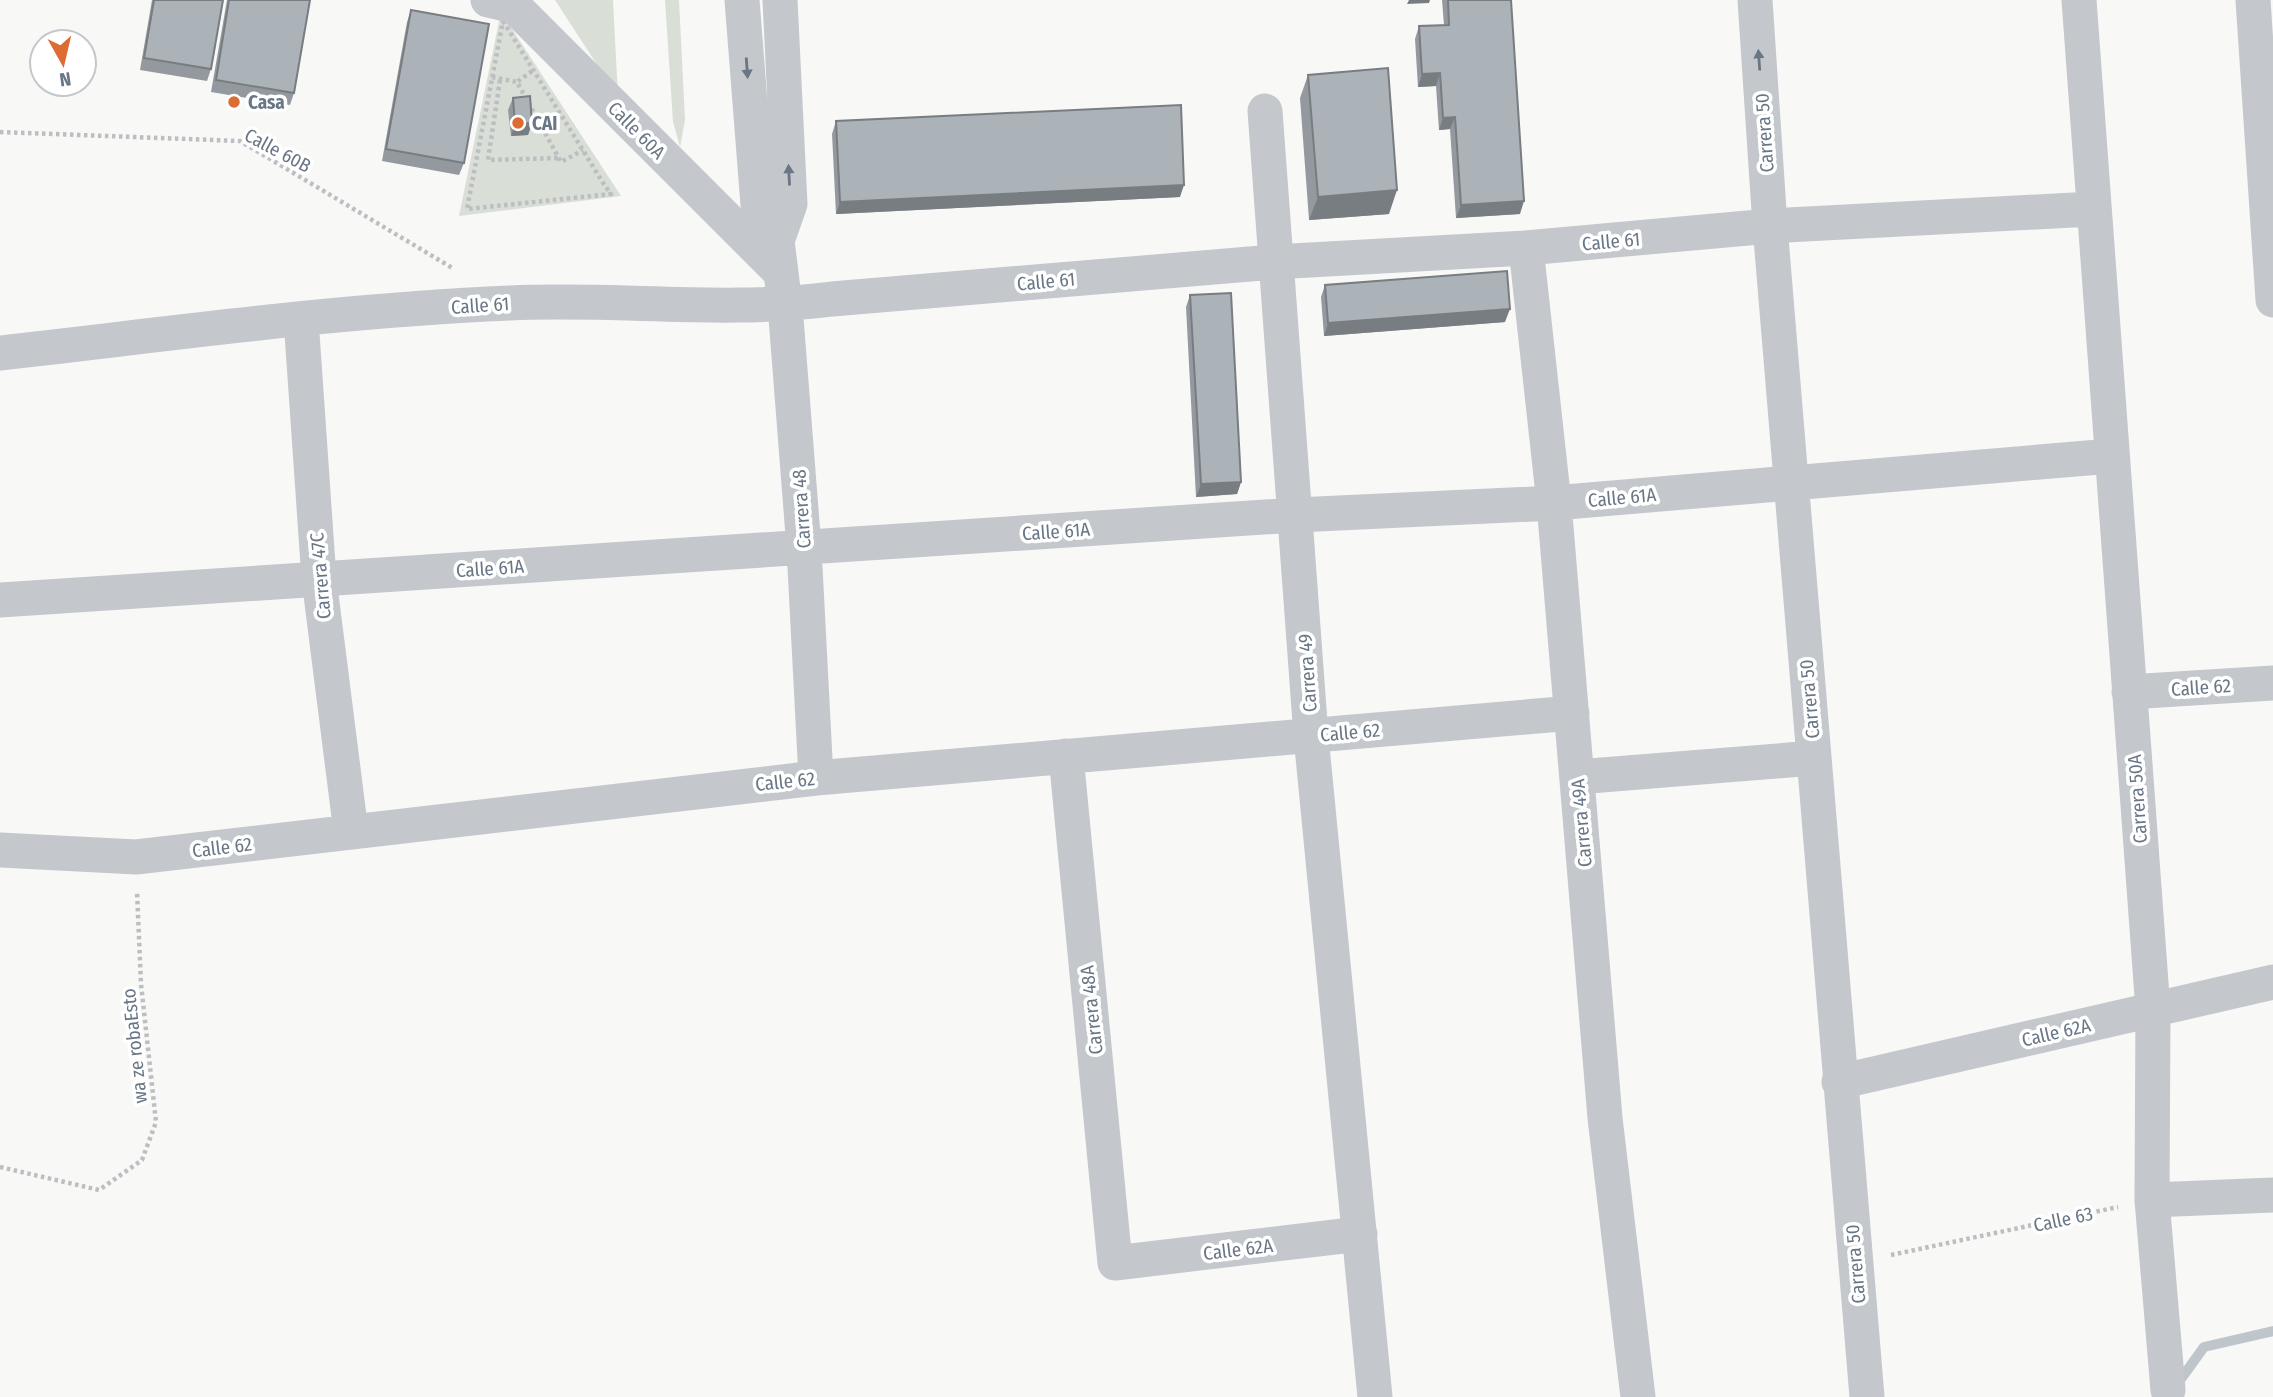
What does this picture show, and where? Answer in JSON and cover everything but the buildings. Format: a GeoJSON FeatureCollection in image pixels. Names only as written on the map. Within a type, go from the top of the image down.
{"type":"FeatureCollection","features":[{"type":"Feature","properties":{"kind":"street","name":"Carrera 48"},"geometry":{"type":"LineString","coordinates":[[742,0],[758,205],[781,273]]}},
{"type":"Feature","properties":{"kind":"street","name":"Carrera 48"},"geometry":{"type":"LineString","coordinates":[[780,0],[790,204],[781,273],[804,548],[816,778]]}},
{"type":"Feature","properties":{"kind":"street","name":"Carrera 50"},"geometry":{"type":"LineString","coordinates":[[1755,0],[1770,226],[1867,1397]]}},
{"type":"Feature","properties":{"kind":"street","name":"Carrera 50A"},"geometry":{"type":"LineString","coordinates":[[2079,0],[2092,209],[2153,1010],[2152,1200],[2168,1390]]}},
{"type":"Feature","properties":{"kind":"street"},"geometry":{"type":"LineString","coordinates":[[2253,0],[2273,300]]}},
{"type":"Feature","properties":{"kind":"street","name":"Calle 60A"},"geometry":{"type":"LineString","coordinates":[[505,2],[781,273]]}},
{"type":"Feature","properties":{"kind":"street","name":"Carrera 49"},"geometry":{"type":"LineString","coordinates":[[1265,111],[1274,262],[1296,515],[1311,736],[1375,1397]]}},
{"type":"Feature","properties":{"kind":"street","name":"Calle 61"},"geometry":{"type":"LineString","coordinates":[[0,353],[301,319],[511,303],[781,273],[860,297],[1274,262],[1526,248],[1770,226],[2092,209]]}},
{"type":"Feature","properties":{"kind":"street","name":"Carrera 49A"},"geometry":{"type":"LineString","coordinates":[[1526,248],[1554,503],[1605,1118],[1638,1397]]}},
{"type":"Feature","properties":{"kind":"street","name":"Carrera 47C"},"geometry":{"type":"LineString","coordinates":[[301,319],[319,579],[351,832]]}},
{"type":"Feature","properties":{"kind":"street","name":"Calle 61A"},"geometry":{"type":"LineString","coordinates":[[0,600],[1296,515],[1554,503],[2111,456]]}},
{"type":"Feature","properties":{"kind":"street","name":"Calle 62"},"geometry":{"type":"LineString","coordinates":[[2129,692],[2273,683]]}},
{"type":"Feature","properties":{"kind":"street","name":"Calle 62"},"geometry":{"type":"LineString","coordinates":[[0,850],[136,857],[816,778],[1572,713]]}},
{"type":"Feature","properties":{"kind":"street","name":"Carrera 48A"},"geometry":{"type":"LineString","coordinates":[[1066,756],[1115,1263]]}},
{"type":"Feature","properties":{"kind":"street"},"geometry":{"type":"LineString","coordinates":[[1577,778],[1814,758]]}},
{"type":"Feature","properties":{"kind":"street","name":"Calle 62A"},"geometry":{"type":"LineString","coordinates":[[1839,1082],[2273,982]]}},
{"type":"Feature","properties":{"kind":"street"},"geometry":{"type":"LineString","coordinates":[[2152,1200],[2273,1195]]}},
{"type":"Feature","properties":{"kind":"street","name":"Calle 62A"},"geometry":{"type":"LineString","coordinates":[[1115,1263],[1360,1234]]}},
{"type":"Feature","properties":{"kind":"path"},"geometry":{"type":"LineString","coordinates":[[503,22],[533,70],[611,194],[467,209],[503,22]]}},
{"type":"Feature","properties":{"kind":"path"},"geometry":{"type":"LineString","coordinates":[[492,77],[517,82],[533,70]]}},
{"type":"Feature","properties":{"kind":"path"},"geometry":{"type":"LineString","coordinates":[[500,80],[488,160],[559,158]]}},
{"type":"Feature","properties":{"kind":"path"},"geometry":{"type":"LineString","coordinates":[[517,82],[561,162],[583,150]]}},
{"type":"Feature","properties":{"kind":"path","name":"Calle 60B"},"geometry":{"type":"LineString","coordinates":[[0,132],[240,141],[464,275]]}},
{"type":"Feature","properties":{"kind":"path","name":"wa ze robaEsto"},"geometry":{"type":"LineString","coordinates":[[0,1167],[99,1189],[142,1160],[156,1122],[141,984],[136,857]]}},
{"type":"Feature","properties":{"kind":"path","name":"Calle 63"},"geometry":{"type":"LineString","coordinates":[[1855,1262],[2152,1200]]}},
{"type":"Feature","properties":{"kind":"shaded area"},"geometry":{"type":"Polygon","coordinates":[[[555,0],[613,0],[618,97],[555,0]]]}},
{"type":"Feature","properties":{"kind":"shaded area"},"geometry":{"type":"Polygon","coordinates":[[[665,0],[679,0],[685,120],[680,147],[673,122],[665,0]]]}},
{"type":"Feature","properties":{"kind":"shaded area"},"geometry":{"type":"Polygon","coordinates":[[[501,12],[621,196],[459,216],[501,12]]]}},
{"type":"Feature","properties":{"kind":"waterway"},"geometry":{"type":"LineString","coordinates":[[2178,1383],[2204,1347],[2273,1331]]}},
{"type":"Feature","properties":{"kind":"place","name":"Casa"},"geometry":{"type":"Point","coordinates":[234,102]}},
{"type":"Feature","properties":{"kind":"place","name":"CAI"},"geometry":{"type":"Point","coordinates":[518,123]}}]}
